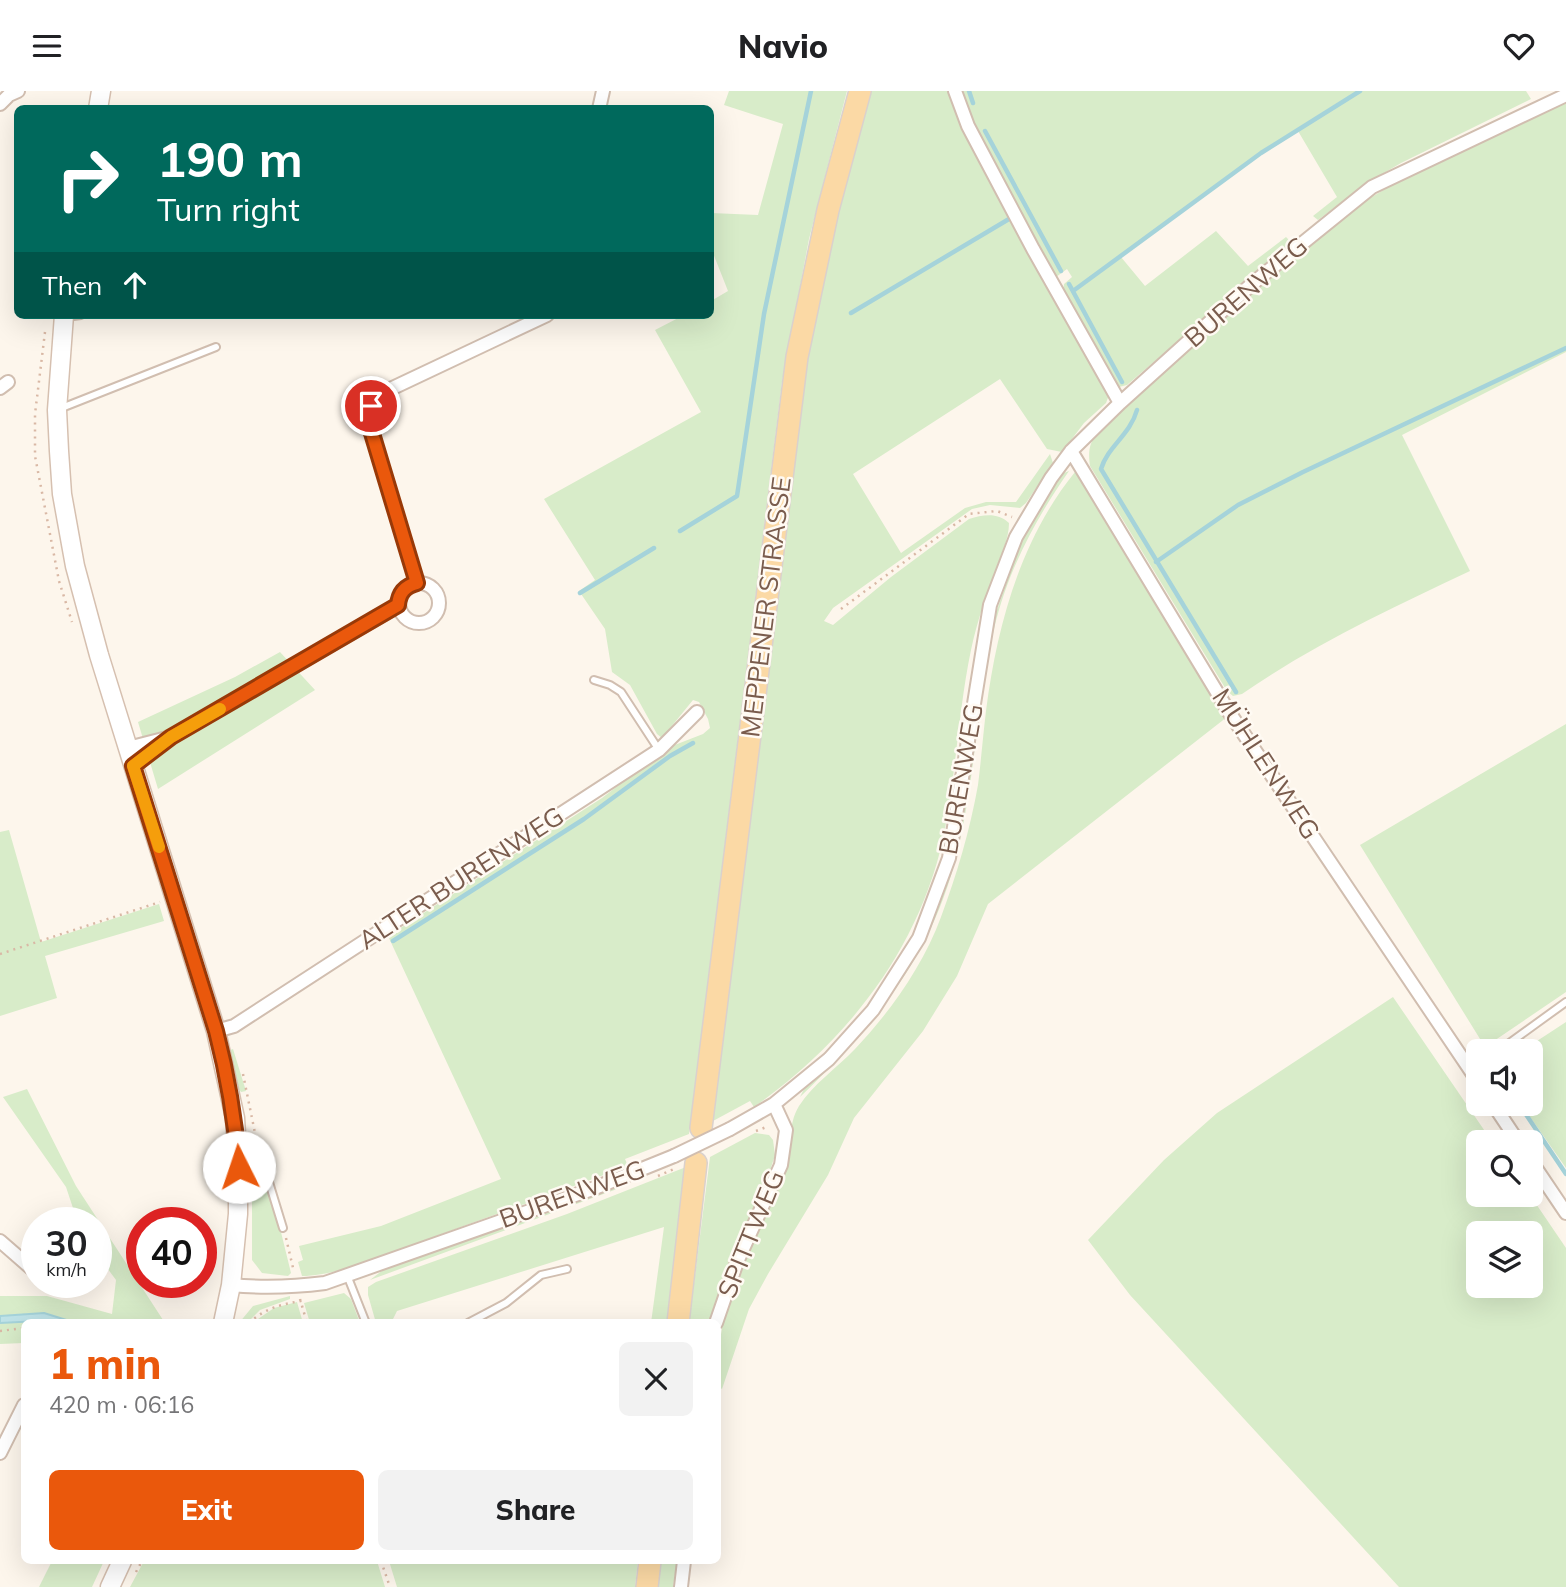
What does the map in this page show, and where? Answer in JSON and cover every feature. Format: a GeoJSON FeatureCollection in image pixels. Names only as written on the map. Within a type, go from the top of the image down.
{"type":"FeatureCollection","features":[{"type":"Feature","properties":{"kind":"main road","name":"MEPPENER STRASSE"},"geometry":{"type":"LineString","coordinates":[[701,1128],[797,357],[828,210],[860,91]]}},
{"type":"Feature","properties":{"kind":"main road"},"geometry":{"type":"LineString","coordinates":[[678,1319],[696,1163]]}},
{"type":"Feature","properties":{"kind":"main road"},"geometry":{"type":"LineString","coordinates":[[647,1587],[650,1564]]}},
{"type":"Feature","properties":{"kind":"street"},"geometry":{"type":"LineString","coordinates":[[0,104],[18,91]]}},
{"type":"Feature","properties":{"kind":"street"},"geometry":{"type":"LineString","coordinates":[[955,91],[968,126],[1033,249],[1120,403]]}},
{"type":"Feature","properties":{"kind":"street","name":"BURENWEG"},"geometry":{"type":"LineString","coordinates":[[230,1285],[261,1288],[325,1283],[595,1188],[674,1156],[730,1129],[774,1104],[829,1059],[873,1010],[919,938],[949,858],[990,605],[1016,537],[1051,478],[1071,451],[1252,284],[1372,187],[1566,96]]}},
{"type":"Feature","properties":{"kind":"street"},"geometry":{"type":"LineString","coordinates":[[70,319],[57,410],[62,494],[75,566],[99,656],[216,1031],[227,1075],[237,1137],[238,1214],[230,1285],[223,1319]]}},
{"type":"Feature","properties":{"kind":"street"},"geometry":{"type":"LineString","coordinates":[[417,583],[368,420],[371,406],[382,393],[539,319]]}},
{"type":"Feature","properties":{"kind":"street","name":"MÜHLENWEG"},"geometry":{"type":"LineString","coordinates":[[1071,451],[1229,712],[1466,1055]]}},
{"type":"Feature","properties":{"kind":"street"},"geometry":{"type":"LineString","coordinates":[[417,583],[430,587],[439,604],[434,617],[415,624],[404,618],[398,605],[405,588],[417,583]]}},
{"type":"Feature","properties":{"kind":"street"},"geometry":{"type":"LineString","coordinates":[[133,766],[171,737],[398,605]]}},
{"type":"Feature","properties":{"kind":"street","name":"ALTER BURENWEG"},"geometry":{"type":"LineString","coordinates":[[216,1031],[234,1026],[659,750],[697,712]]}},
{"type":"Feature","properties":{"kind":"street"},"geometry":{"type":"LineString","coordinates":[[128,748],[171,737]]}},
{"type":"Feature","properties":{"kind":"street","name":"SPITTWEG"},"geometry":{"type":"LineString","coordinates":[[717,1319],[737,1262],[781,1165],[786,1131],[774,1104]]}},
{"type":"Feature","properties":{"kind":"street"},"geometry":{"type":"LineString","coordinates":[[1543,1179],[1566,1213]]}},
{"type":"Feature","properties":{"kind":"street"},"geometry":{"type":"LineString","coordinates":[[0,1241],[21,1259]]}},
{"type":"Feature","properties":{"kind":"street"},"geometry":{"type":"LineString","coordinates":[[0,1453],[21,1411]]}},
{"type":"Feature","properties":{"kind":"street"},"geometry":{"type":"LineString","coordinates":[[110,1587],[121,1564]]}},
{"type":"Feature","properties":{"kind":"street"},"geometry":{"type":"LineString","coordinates":[[681,1587],[684,1564]]}},
{"type":"Feature","properties":{"kind":"lane"},"geometry":{"type":"LineString","coordinates":[[57,410],[216,347]]}},
{"type":"Feature","properties":{"kind":"lane"},"geometry":{"type":"LineString","coordinates":[[594,680],[610,684],[621,692],[659,750]]}},
{"type":"Feature","properties":{"kind":"lane"},"geometry":{"type":"LineString","coordinates":[[1515,1039],[1566,1002]]}},
{"type":"Feature","properties":{"kind":"lane"},"geometry":{"type":"LineString","coordinates":[[237,1137],[257,1143],[283,1228]]}},
{"type":"Feature","properties":{"kind":"lane"},"geometry":{"type":"LineString","coordinates":[[476,1319],[506,1303],[541,1275],[567,1269]]}},
{"type":"Feature","properties":{"kind":"lane"},"geometry":{"type":"LineString","coordinates":[[347,1275],[364,1319]]}},
{"type":"Feature","properties":{"kind":"path"},"geometry":{"type":"LineString","coordinates":[[841,609],[969,514],[997,511],[1025,521]]}},
{"type":"Feature","properties":{"kind":"path"},"geometry":{"type":"LineString","coordinates":[[0,954],[161,901]]}},
{"type":"Feature","properties":{"kind":"path"},"geometry":{"type":"LineString","coordinates":[[283,1228],[306,1319]]}},
{"type":"Feature","properties":{"kind":"path"},"geometry":{"type":"LineString","coordinates":[[253,1319],[277,1305],[300,1301]]}},
{"type":"Feature","properties":{"kind":"path"},"geometry":{"type":"LineString","coordinates":[[0,1331],[21,1328]]}},
{"type":"Feature","properties":{"kind":"path"},"geometry":{"type":"LineString","coordinates":[[382,1564],[390,1587]]}},
{"type":"Feature","properties":{"kind":"green space"},"geometry":{"type":"Polygon","coordinates":[[[729,91],[847,91],[809,239],[782,382],[689,1134],[625,1159],[628,1166],[361,1263],[331,1272],[302,1276],[298,1262],[303,1260],[299,1246],[381,1226],[501,1179],[388,936],[602,798],[667,748],[703,734],[710,728],[699,702],[693,700],[662,738],[657,734],[630,685],[612,672],[605,629],[579,591],[595,580],[544,499],[701,412],[655,330],[676,319],[714,319],[714,299],[728,291],[714,256],[714,213],[758,215],[783,124],[724,105],[729,91]]]}},
{"type":"Feature","properties":{"kind":"green space"},"geometry":{"type":"Polygon","coordinates":[[[870,91],[950,91],[1109,395],[1106,403],[1084,423],[1062,452],[1047,449],[1000,379],[853,474],[901,553],[965,508],[986,502],[1016,502],[1050,454],[1053,463],[1020,508],[990,505],[972,509],[833,608],[824,621],[833,625],[891,577],[969,519],[995,516],[1009,523],[1006,541],[971,650],[943,839],[916,919],[874,991],[819,1053],[754,1107],[750,1101],[713,1121],[809,347],[836,213],[870,91]]]}},
{"type":"Feature","properties":{"kind":"green space"},"geometry":{"type":"Polygon","coordinates":[[[960,91],[1526,91],[1531,99],[1401,163],[1370,181],[1318,220],[1313,216],[1337,197],[1298,131],[1261,153],[1121,257],[1145,286],[1216,231],[1248,266],[1286,237],[1292,243],[1127,385],[1119,387],[1114,383],[1063,291],[1064,284],[1072,277],[1067,269],[1056,277],[991,163],[960,91]]]}},
{"type":"Feature","properties":{"kind":"green space"},"geometry":{"type":"Polygon","coordinates":[[[1566,100],[1566,352],[1402,435],[1470,571],[1354,628],[1297,659],[1242,694],[1233,696],[1227,691],[1090,466],[1090,448],[1095,436],[1171,363],[1285,265],[1365,201],[1414,172],[1566,100]]]}},
{"type":"Feature","properties":{"kind":"green space"},"geometry":{"type":"Polygon","coordinates":[[[1069,471],[1024,546],[1000,608],[988,658],[961,836],[943,900],[929,932],[894,992],[850,1046],[800,1097],[804,1089],[883,1004],[957,845],[992,624],[1020,545],[1055,485],[1064,473],[1069,471]]]}},
{"type":"Feature","properties":{"kind":"green space"},"geometry":{"type":"Polygon","coordinates":[[[1080,471],[1227,717],[988,904],[957,976],[923,1031],[854,1118],[828,1175],[768,1274],[749,1309],[722,1389],[721,1334],[726,1308],[740,1269],[784,1172],[795,1113],[811,1090],[855,1049],[893,1004],[925,953],[941,917],[971,819],[978,785],[991,679],[1004,616],[1039,526],[1075,472],[1080,471]]]}},
{"type":"Feature","properties":{"kind":"green space"},"geometry":{"type":"Polygon","coordinates":[[[280,652],[315,690],[158,789],[138,722],[235,677],[280,652]]]}},
{"type":"Feature","properties":{"kind":"green space"},"geometry":{"type":"Polygon","coordinates":[[[1566,724],[1566,992],[1497,1039],[1480,1039],[1360,845],[1566,724]]]}},
{"type":"Feature","properties":{"kind":"green space"},"geometry":{"type":"Polygon","coordinates":[[[9,830],[41,942],[159,904],[164,921],[45,956],[57,998],[0,1016],[0,832],[9,830]]]}},
{"type":"Feature","properties":{"kind":"green space"},"geometry":{"type":"Polygon","coordinates":[[[1393,997],[1466,1104],[1466,1116],[1475,1116],[1484,1130],[1466,1130],[1466,1207],[1538,1207],[1566,1248],[1566,1587],[1399,1587],[1130,1295],[1088,1240],[1164,1160],[1217,1113],[1393,997]]]}},
{"type":"Feature","properties":{"kind":"green space"},"geometry":{"type":"Polygon","coordinates":[[[1566,1022],[1566,1168],[1543,1135],[1543,1130],[1539,1130],[1529,1116],[1543,1116],[1543,1039],[1540,1039],[1566,1022]]]}},
{"type":"Feature","properties":{"kind":"green space"},"geometry":{"type":"Polygon","coordinates":[[[233,1049],[246,1091],[241,1092],[239,1089],[230,1050],[233,1049]]]}},
{"type":"Feature","properties":{"kind":"green space"},"geometry":{"type":"Polygon","coordinates":[[[27,1089],[76,1186],[90,1207],[73,1207],[66,1187],[3,1097],[27,1089]]]}},
{"type":"Feature","properties":{"kind":"green space"},"geometry":{"type":"Polygon","coordinates":[[[755,1133],[769,1135],[773,1140],[775,1155],[768,1177],[727,1267],[712,1319],[690,1319],[710,1157],[755,1133]]]}},
{"type":"Feature","properties":{"kind":"green space"},"geometry":{"type":"Polygon","coordinates":[[[255,1155],[280,1228],[291,1273],[288,1276],[262,1273],[252,1260],[252,1156],[255,1155]]]}},
{"type":"Feature","properties":{"kind":"green space"},"geometry":{"type":"Polygon","coordinates":[[[686,1167],[667,1319],[652,1319],[664,1227],[397,1311],[393,1319],[375,1319],[368,1287],[376,1282],[567,1214],[686,1167]]]}},
{"type":"Feature","properties":{"kind":"green space"},"geometry":{"type":"Polygon","coordinates":[[[616,1187],[617,1189],[370,1280],[383,1270],[616,1187]]]}},
{"type":"Feature","properties":{"kind":"green space"},"geometry":{"type":"Polygon","coordinates":[[[112,1241],[126,1263],[126,1298],[149,1298],[162,1319],[21,1319],[21,1343],[0,1344],[0,1296],[54,1298],[112,1314],[116,1280],[112,1275],[112,1241]]]}},
{"type":"Feature","properties":{"kind":"green space"},"geometry":{"type":"Polygon","coordinates":[[[344,1293],[351,1299],[358,1319],[309,1319],[304,1303],[344,1293]]]}},
{"type":"Feature","properties":{"kind":"green space"},"geometry":{"type":"Polygon","coordinates":[[[290,1296],[290,1299],[260,1310],[251,1319],[242,1319],[253,1306],[290,1296]]]}},
{"type":"Feature","properties":{"kind":"green space"},"geometry":{"type":"Polygon","coordinates":[[[297,1302],[302,1319],[258,1319],[274,1308],[297,1302]]]}},
{"type":"Feature","properties":{"kind":"green space"},"geometry":{"type":"Polygon","coordinates":[[[50,1564],[103,1564],[92,1587],[39,1587],[50,1564]]]}},
{"type":"Feature","properties":{"kind":"green space"},"geometry":{"type":"Polygon","coordinates":[[[142,1564],[378,1564],[385,1587],[130,1587],[142,1564]]]}},
{"type":"Feature","properties":{"kind":"green space"},"geometry":{"type":"Polygon","coordinates":[[[390,1564],[638,1564],[635,1587],[397,1587],[390,1564]]]}},
{"type":"Feature","properties":{"kind":"green space"},"geometry":{"type":"Polygon","coordinates":[[[660,1564],[677,1564],[673,1587],[657,1587],[660,1564]]]}},
{"type":"Feature","properties":{"kind":"water"},"geometry":{"type":"Polygon","coordinates":[[[44,1313],[63,1319],[21,1319],[21,1322],[0,1323],[0,1316],[44,1313]]]}},
{"type":"Feature","properties":{"kind":"waterway"},"geometry":{"type":"LineString","coordinates":[[680,531],[737,496],[764,314],[811,91]]}},
{"type":"Feature","properties":{"kind":"waterway"},"geometry":{"type":"LineString","coordinates":[[969,91],[973,103]]}},
{"type":"Feature","properties":{"kind":"waterway"},"geometry":{"type":"LineString","coordinates":[[1073,291],[1261,153],[1360,91]]}},
{"type":"Feature","properties":{"kind":"waterway"},"geometry":{"type":"LineString","coordinates":[[985,131],[1061,271]]}},
{"type":"Feature","properties":{"kind":"waterway"},"geometry":{"type":"LineString","coordinates":[[851,313],[1009,219]]}},
{"type":"Feature","properties":{"kind":"waterway"},"geometry":{"type":"LineString","coordinates":[[1069,284],[1122,382]]}},
{"type":"Feature","properties":{"kind":"waterway"},"geometry":{"type":"LineString","coordinates":[[1156,562],[1238,505],[1566,348]]}},
{"type":"Feature","properties":{"kind":"waterway"},"geometry":{"type":"LineString","coordinates":[[1137,410],[1134,419],[1101,469],[1236,692]]}},
{"type":"Feature","properties":{"kind":"waterway"},"geometry":{"type":"LineString","coordinates":[[580,593],[654,548]]}},
{"type":"Feature","properties":{"kind":"waterway"},"geometry":{"type":"LineString","coordinates":[[393,941],[584,819],[670,756],[693,743]]}},
{"type":"Feature","properties":{"kind":"waterway"},"geometry":{"type":"LineString","coordinates":[[1527,1116],[1566,1174]]}},
{"type":"Feature","properties":{"kind":"slow traffic"},"geometry":{"type":"LineString","coordinates":[[159,847],[133,766],[171,737],[220,709]]}},
{"type":"Feature","properties":{"kind":"route"},"geometry":{"type":"LineString","coordinates":[[239,1167],[235,1118],[216,1031],[133,766],[171,737],[398,605],[405,588],[417,583],[368,420],[371,406]]}}]}
